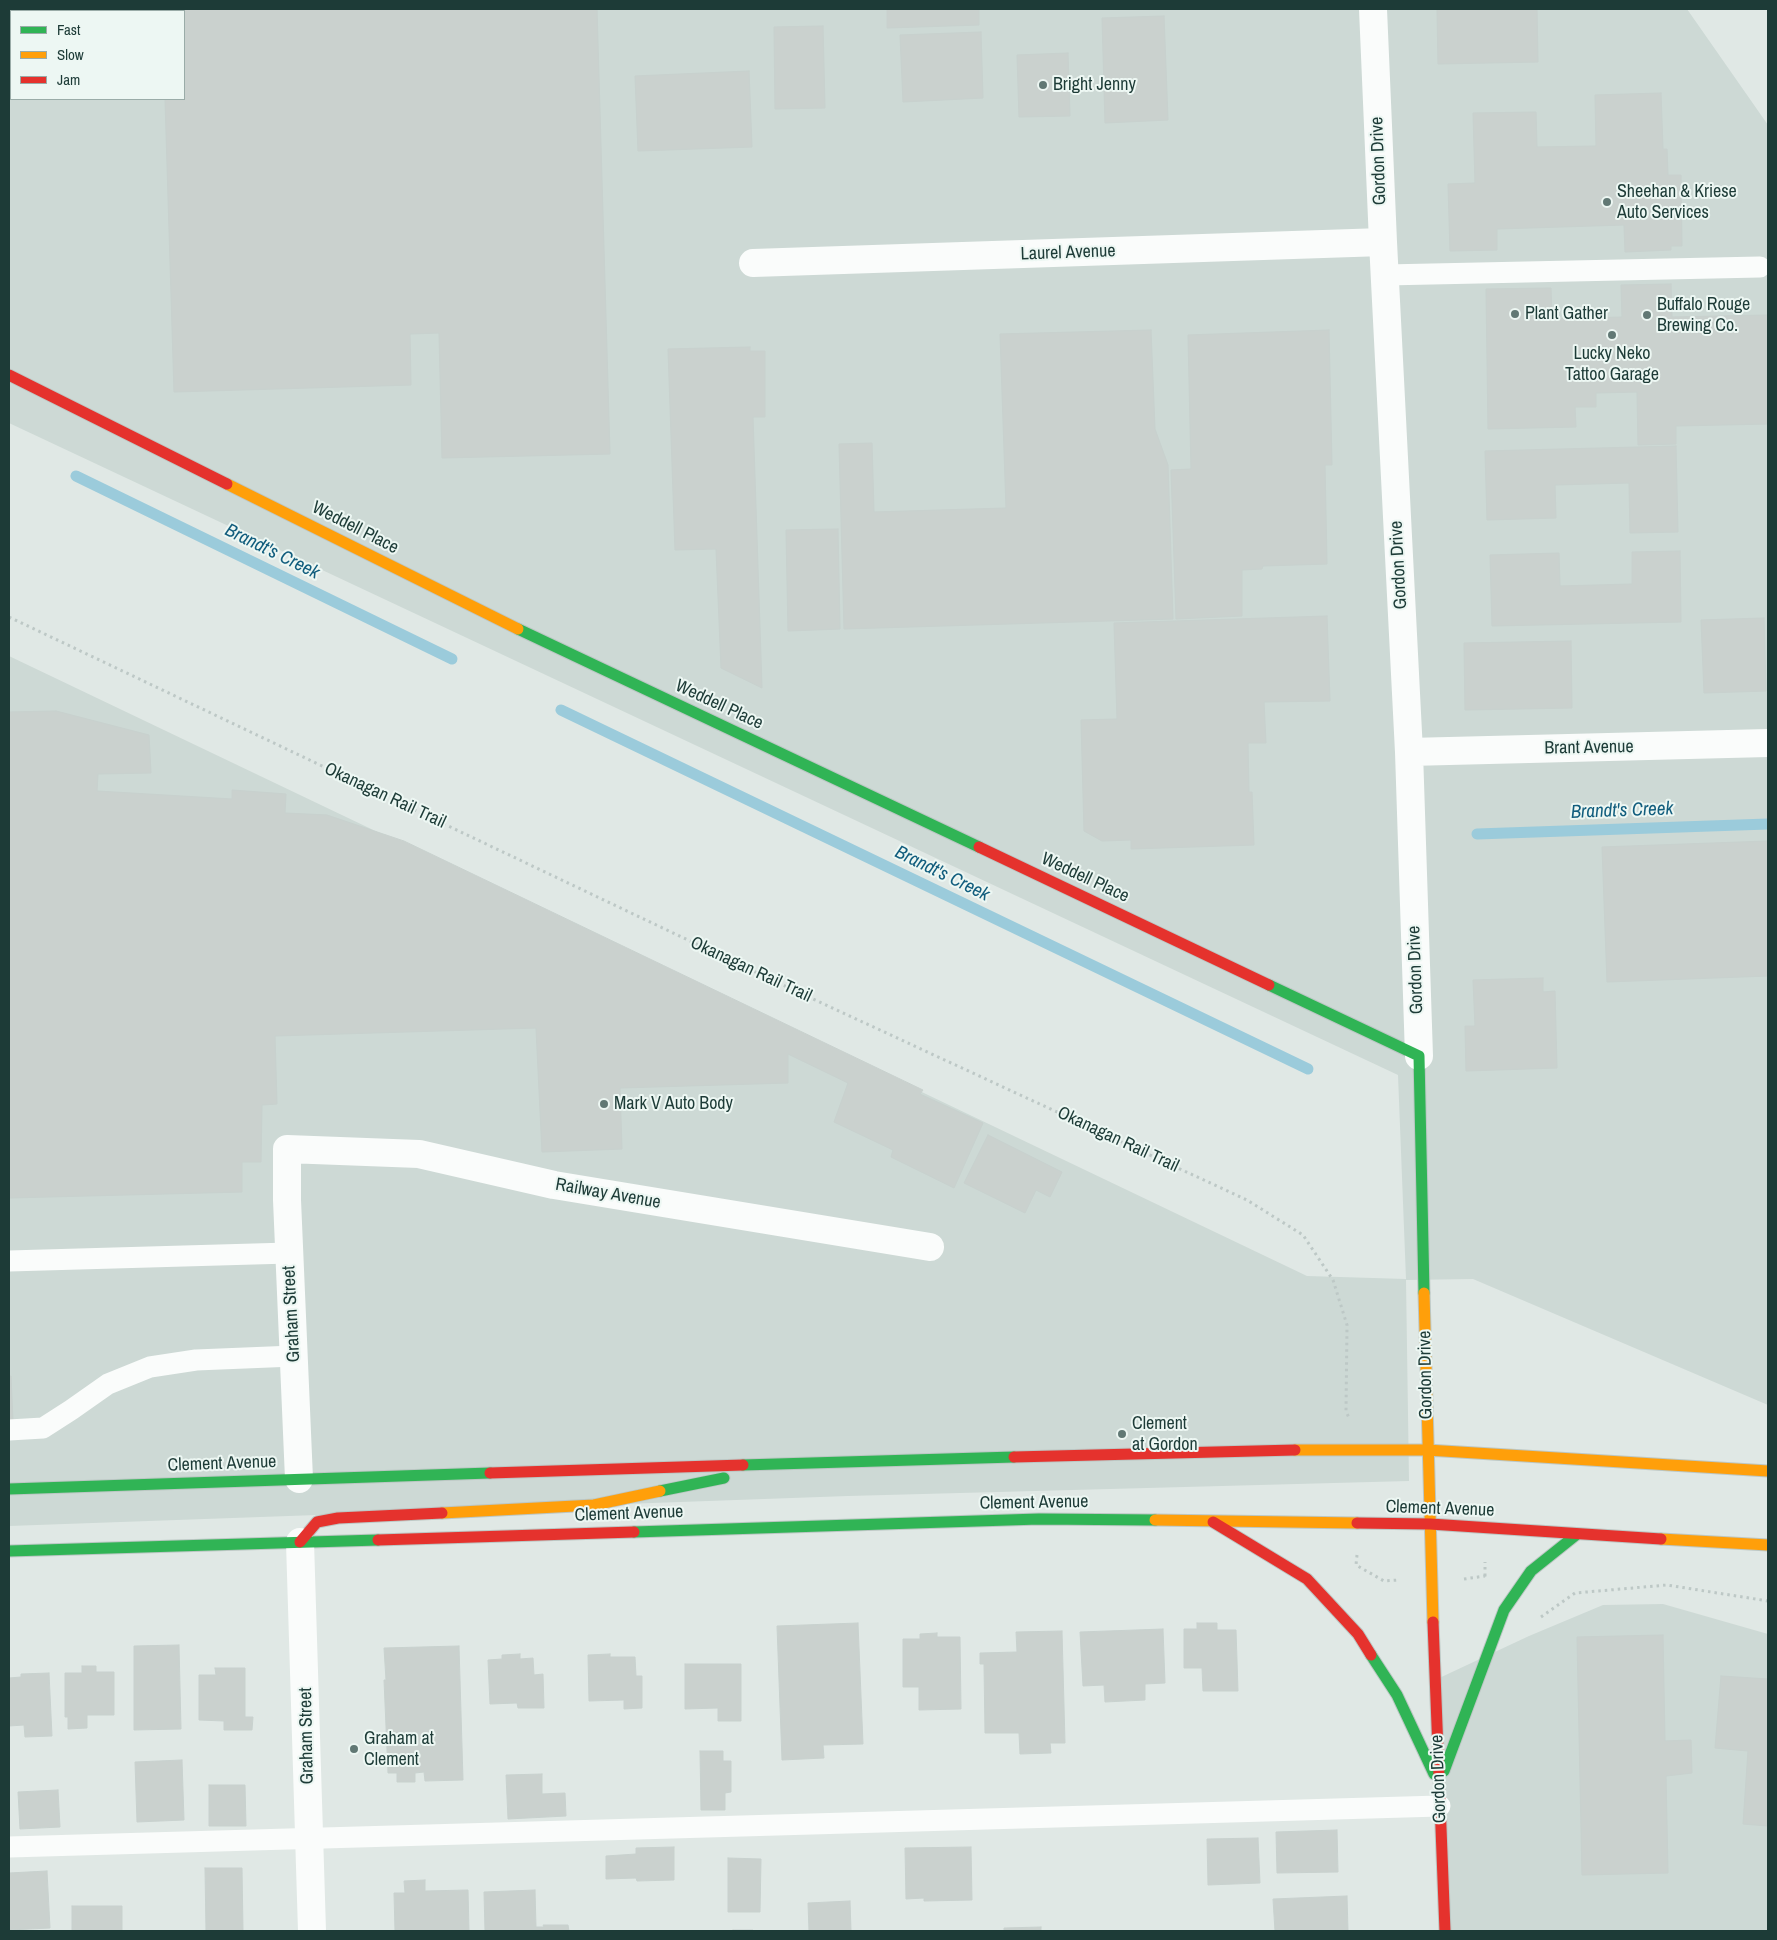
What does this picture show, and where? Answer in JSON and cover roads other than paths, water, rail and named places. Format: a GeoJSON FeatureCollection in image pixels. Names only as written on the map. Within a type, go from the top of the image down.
{"type":"FeatureCollection","features":[{"type":"Feature","properties":{"kind":"main road","name":"Weddell Place"},"geometry":{"type":"LineString","coordinates":[[9,375],[494,617],[1419,1056]]}},
{"type":"Feature","properties":{"kind":"main road","name":"Gordon Drive"},"geometry":{"type":"LineString","coordinates":[[1419,1056],[1427,1450],[1445,1931]]}},
{"type":"Feature","properties":{"kind":"main road","name":"Clement Avenue"},"geometry":{"type":"LineString","coordinates":[[9,1489],[796,1463],[1346,1449],[1427,1450],[1768,1471]]}},
{"type":"Feature","properties":{"kind":"main road","name":"Clement Avenue"},"geometry":{"type":"LineString","coordinates":[[300,1542],[317,1522],[338,1518],[594,1505],[796,1463]]}},
{"type":"Feature","properties":{"kind":"main road","name":"Clement Avenue"},"geometry":{"type":"LineString","coordinates":[[9,1551],[1039,1519],[1430,1524],[1576,1535],[1768,1545]]}},
{"type":"Feature","properties":{"kind":"main road"},"geometry":{"type":"LineString","coordinates":[[1212,1521],[1307,1578],[1358,1634],[1397,1695],[1439,1784]]}},
{"type":"Feature","properties":{"kind":"main road"},"geometry":{"type":"LineString","coordinates":[[1439,1784],[1504,1610],[1531,1571],[1576,1535]]}},
{"type":"Feature","properties":{"kind":"street","name":"Gordon Drive"},"geometry":{"type":"LineString","coordinates":[[1372,9],[1409,752],[1419,1056]]}},
{"type":"Feature","properties":{"kind":"street","name":"Laurel Avenue"},"geometry":{"type":"LineString","coordinates":[[753,263],[1383,242]]}},
{"type":"Feature","properties":{"kind":"street","name":"Brant Avenue"},"geometry":{"type":"LineString","coordinates":[[1409,752],[1768,743]]}},
{"type":"Feature","properties":{"kind":"street","name":"Railway Avenue"},"geometry":{"type":"LineString","coordinates":[[287,1149],[419,1154],[554,1185],[930,1247]]}},
{"type":"Feature","properties":{"kind":"street","name":"Graham Street"},"geometry":{"type":"LineString","coordinates":[[287,1149],[289,1253],[299,1479]]}},
{"type":"Feature","properties":{"kind":"street","name":"Graham Street"},"geometry":{"type":"LineString","coordinates":[[300,1542],[312,1931]]}},
{"type":"Feature","properties":{"kind":"lane"},"geometry":{"type":"LineString","coordinates":[[1384,275],[1760,267]]}},
{"type":"Feature","properties":{"kind":"lane"},"geometry":{"type":"LineString","coordinates":[[9,1261],[289,1253]]}},
{"type":"Feature","properties":{"kind":"lane"},"geometry":{"type":"LineString","coordinates":[[9,1430],[43,1428],[108,1384],[150,1367],[196,1360],[294,1356]]}},
{"type":"Feature","properties":{"kind":"lane"},"geometry":{"type":"LineString","coordinates":[[9,1847],[1440,1806]]}},
{"type":"Feature","properties":{"kind":"waterway","name":"Brandt's Creek"},"geometry":{"type":"LineString","coordinates":[[76,476],[452,659]]}},
{"type":"Feature","properties":{"kind":"waterway","name":"Brandt's Creek"},"geometry":{"type":"LineString","coordinates":[[561,710],[1308,1069]]}},
{"type":"Feature","properties":{"kind":"waterway","name":"Brandt's Creek"},"geometry":{"type":"LineString","coordinates":[[1477,834],[1768,824]]}},
{"type":"Feature","properties":{"kind":"place","name":"Bright Jenny"},"geometry":{"type":"Point","coordinates":[1043,85]}},
{"type":"Feature","properties":{"kind":"place","name":"Sheehan & Kriese Auto Services"},"geometry":{"type":"Point","coordinates":[1607,202]}},
{"type":"Feature","properties":{"kind":"place","name":"Plant Gather"},"geometry":{"type":"Point","coordinates":[1515,314]}},
{"type":"Feature","properties":{"kind":"place","name":"Buffalo Rouge Brewing Co."},"geometry":{"type":"Point","coordinates":[1647,315]}},
{"type":"Feature","properties":{"kind":"place","name":"Lucky Neko Tattoo Garage"},"geometry":{"type":"Point","coordinates":[1612,335]}},
{"type":"Feature","properties":{"kind":"place","name":"Mark V Auto Body"},"geometry":{"type":"Point","coordinates":[604,1104]}},
{"type":"Feature","properties":{"kind":"place","name":"Clement at Gordon"},"geometry":{"type":"Point","coordinates":[1122,1434]}},
{"type":"Feature","properties":{"kind":"place","name":"Graham at Clement"},"geometry":{"type":"Point","coordinates":[354,1749]}}]}
